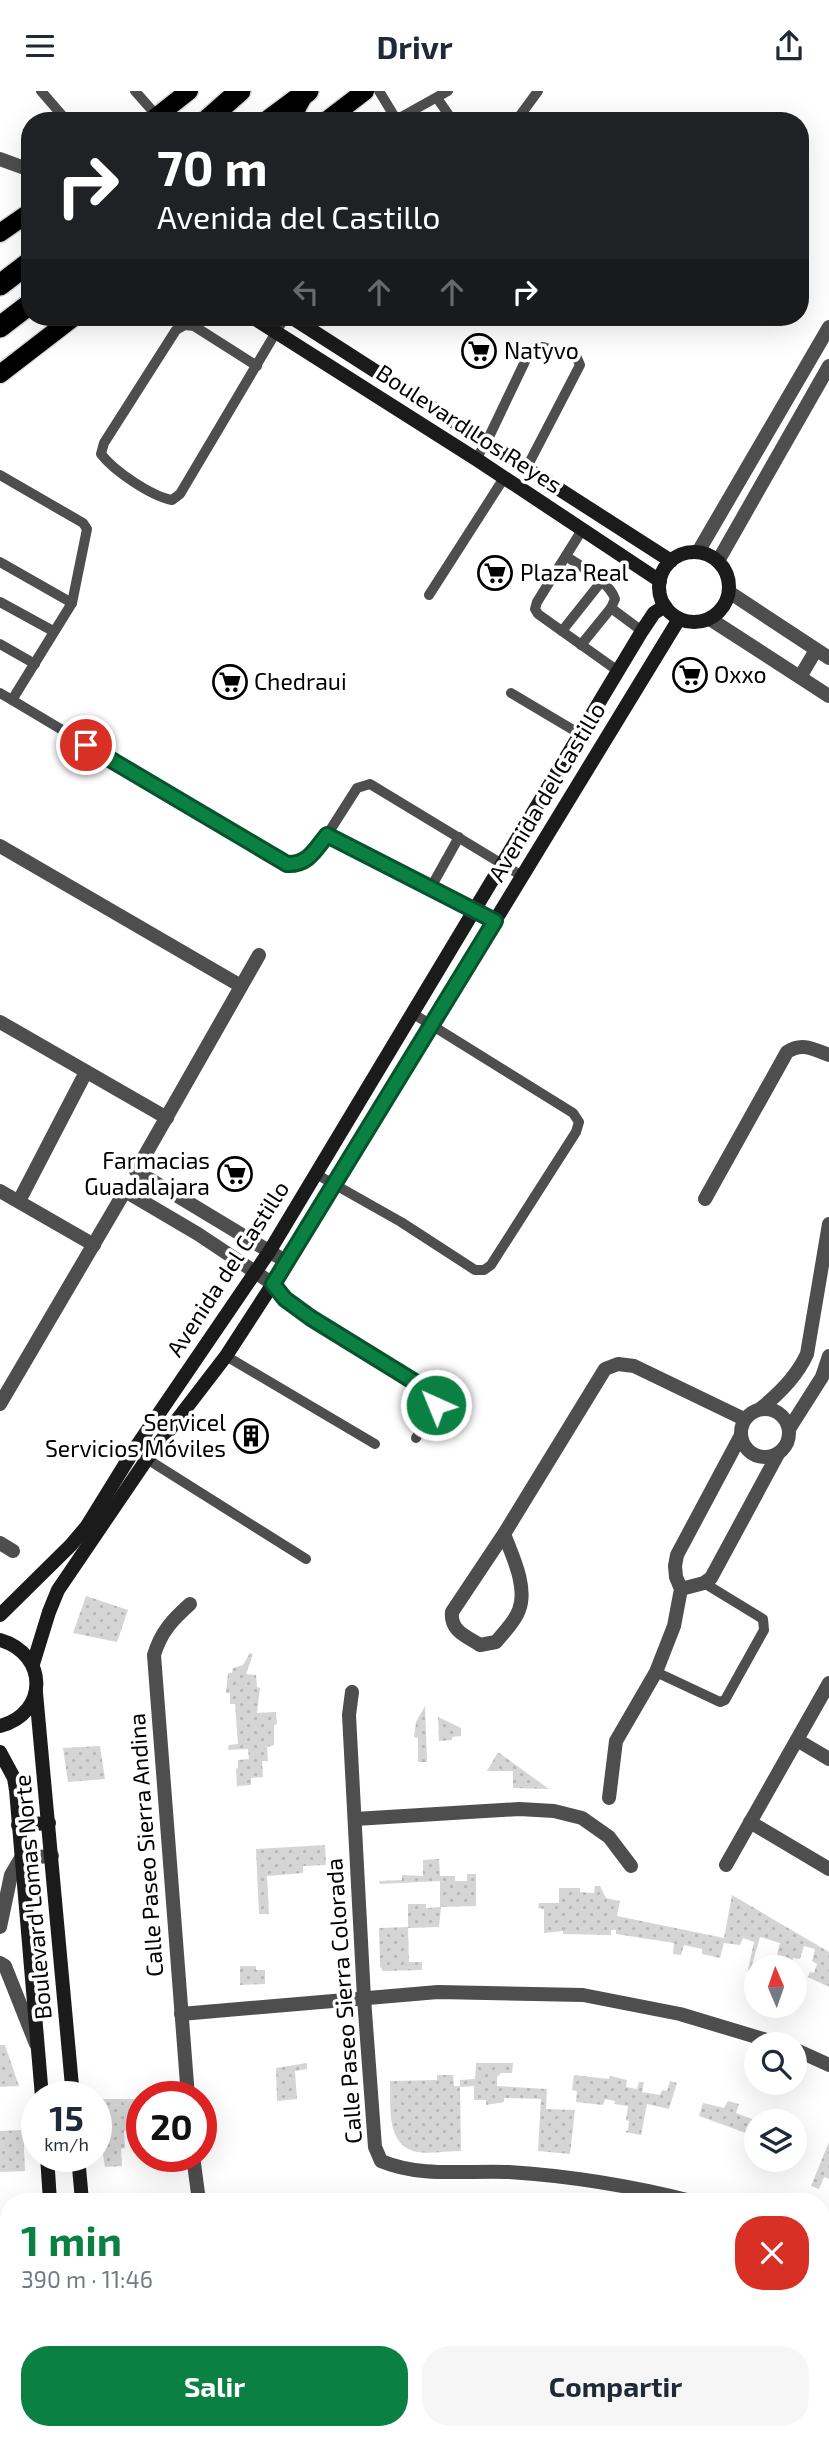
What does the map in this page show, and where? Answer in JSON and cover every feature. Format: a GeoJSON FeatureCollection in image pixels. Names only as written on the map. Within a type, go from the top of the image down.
{"type":"FeatureCollection","features":[{"type":"Feature","properties":{"kind":"highway"},"geometry":{"type":"LineString","coordinates":[[216,112],[240,91]]}},
{"type":"Feature","properties":{"kind":"highway"},"geometry":{"type":"LineString","coordinates":[[280,112],[307,92]]}},
{"type":"Feature","properties":{"kind":"highway"},"geometry":{"type":"LineString","coordinates":[[0,285],[21,269]]}},
{"type":"Feature","properties":{"kind":"highway"},"geometry":{"type":"LineString","coordinates":[[0,327],[21,311]]}},
{"type":"Feature","properties":{"kind":"main road"},"geometry":{"type":"LineString","coordinates":[[162,112],[189,91]]}},
{"type":"Feature","properties":{"kind":"main road"},"geometry":{"type":"LineString","coordinates":[[338,112],[365,91]]}},
{"type":"Feature","properties":{"kind":"main road"},"geometry":{"type":"LineString","coordinates":[[295,112],[307,92]]}},
{"type":"Feature","properties":{"kind":"main road"},"geometry":{"type":"LineString","coordinates":[[0,233],[21,218]]}},
{"type":"Feature","properties":{"kind":"main road"},"geometry":{"type":"LineString","coordinates":[[0,375],[61,326]]}},
{"type":"Feature","properties":{"kind":"main road","name":"Boulevard Los Reyes"},"geometry":{"type":"LineString","coordinates":[[266,326],[660,581]]}},
{"type":"Feature","properties":{"kind":"main road","name":"Boulevard Los Reyes"},"geometry":{"type":"LineString","coordinates":[[305,326],[671,561]]}},
{"type":"Feature","properties":{"kind":"main road"},"geometry":{"type":"LineString","coordinates":[[698,552],[718,561],[725,570],[729,592],[723,607],[710,619],[699,622],[679,619],[664,606],[660,581],[671,561],[684,554],[698,552]]}},
{"type":"Feature","properties":{"kind":"main road","name":"Avenida del Castillo"},"geometry":{"type":"LineString","coordinates":[[0,1615],[79,1535],[269,1252],[642,631],[654,613],[664,606]]}},
{"type":"Feature","properties":{"kind":"main road","name":"Avenida del Castillo"},"geometry":{"type":"LineString","coordinates":[[33,1664],[58,1590],[147,1459],[226,1356],[273,1284],[679,619]]}},
{"type":"Feature","properties":{"kind":"main road"},"geometry":{"type":"LineString","coordinates":[[134,1450],[147,1459]]}},
{"type":"Feature","properties":{"kind":"main road"},"geometry":{"type":"LineString","coordinates":[[0,1640],[12,1643],[24,1652],[33,1664]]}},
{"type":"Feature","properties":{"kind":"main road","name":"Boulevard Lomas Norte"},"geometry":{"type":"LineString","coordinates":[[33,1664],[37,1678],[36,1693],[72,2081]]}},
{"type":"Feature","properties":{"kind":"main road"},"geometry":{"type":"LineString","coordinates":[[0,1726],[22,1716],[36,1693]]}},
{"type":"Feature","properties":{"kind":"main road","name":"Boulevard Lomas Norte"},"geometry":{"type":"LineString","coordinates":[[0,1752],[14,1778],[40,2081]]}},
{"type":"Feature","properties":{"kind":"main road"},"geometry":{"type":"LineString","coordinates":[[18,1825],[49,1823]]}},
{"type":"Feature","properties":{"kind":"main road"},"geometry":{"type":"LineString","coordinates":[[48,2172],[49,2193]]}},
{"type":"Feature","properties":{"kind":"main road"},"geometry":{"type":"LineString","coordinates":[[79,2172],[81,2193]]}},
{"type":"Feature","properties":{"kind":"street"},"geometry":{"type":"LineString","coordinates":[[0,159],[21,167]]}},
{"type":"Feature","properties":{"kind":"street"},"geometry":{"type":"LineString","coordinates":[[698,552],[829,327]]}},
{"type":"Feature","properties":{"kind":"street"},"geometry":{"type":"LineString","coordinates":[[718,561],[829,366]]}},
{"type":"Feature","properties":{"kind":"street"},"geometry":{"type":"LineString","coordinates":[[729,592],[823,654],[800,677]]}},
{"type":"Feature","properties":{"kind":"street"},"geometry":{"type":"LineString","coordinates":[[710,619],[829,696]]}},
{"type":"Feature","properties":{"kind":"street"},"geometry":{"type":"LineString","coordinates":[[0,846],[241,986]]}},
{"type":"Feature","properties":{"kind":"street"},"geometry":{"type":"LineString","coordinates":[[259,955],[136,1171],[286,1262]]}},
{"type":"Feature","properties":{"kind":"street"},"geometry":{"type":"LineString","coordinates":[[0,1022],[167,1118]]}},
{"type":"Feature","properties":{"kind":"street"},"geometry":{"type":"LineString","coordinates":[[705,1199],[787,1052],[804,1045],[829,1055]]}},
{"type":"Feature","properties":{"kind":"street"},"geometry":{"type":"LineString","coordinates":[[19,1201],[86,1072]]}},
{"type":"Feature","properties":{"kind":"street"},"geometry":{"type":"LineString","coordinates":[[154,1208],[165,1189]]}},
{"type":"Feature","properties":{"kind":"street"},"geometry":{"type":"LineString","coordinates":[[0,1191],[94,1245]]}},
{"type":"Feature","properties":{"kind":"street"},"geometry":{"type":"LineString","coordinates":[[0,1404],[6,1383],[125,1191],[273,1284]]}},
{"type":"Feature","properties":{"kind":"street"},"geometry":{"type":"LineString","coordinates":[[760,1409],[778,1394],[802,1365],[807,1354],[829,1224]]}},
{"type":"Feature","properties":{"kind":"street"},"geometry":{"type":"LineString","coordinates":[[789,1429],[822,1377],[829,1356]]}},
{"type":"Feature","properties":{"kind":"street"},"geometry":{"type":"LineString","coordinates":[[504,1534],[519,1574],[521,1607],[496,1642],[480,1645],[453,1628],[452,1612],[504,1534],[605,1369],[618,1364],[634,1366],[744,1419]]}},
{"type":"Feature","properties":{"kind":"street"},"geometry":{"type":"LineString","coordinates":[[681,1589],[704,1583],[711,1578],[778,1454],[789,1439],[789,1429],[779,1413],[770,1409],[751,1412],[740,1428],[744,1446],[759,1457],[778,1454]]}},
{"type":"Feature","properties":{"kind":"street"},"geometry":{"type":"LineString","coordinates":[[609,1798],[616,1741],[656,1672],[674,1626],[681,1589],[676,1577],[677,1555],[740,1437]]}},
{"type":"Feature","properties":{"kind":"street","name":"Calle Paseo Sierra Andina"},"geometry":{"type":"LineString","coordinates":[[187,2081],[154,1655],[169,1622],[190,1604]]}},
{"type":"Feature","properties":{"kind":"street"},"geometry":{"type":"LineString","coordinates":[[726,1865],[829,1683]]}},
{"type":"Feature","properties":{"kind":"street","name":"Calle Paseo Sierra Colorada"},"geometry":{"type":"LineString","coordinates":[[352,1692],[349,1715],[364,1998],[375,2147],[381,2161],[397,2168],[417,2171],[510,2172],[591,2180],[658,2193]]}},
{"type":"Feature","properties":{"kind":"street"},"geometry":{"type":"LineString","coordinates":[[797,1740],[829,1759]]}},
{"type":"Feature","properties":{"kind":"street"},"geometry":{"type":"LineString","coordinates":[[355,1819],[519,1809],[554,1811],[582,1818],[609,1837],[631,1866]]}},
{"type":"Feature","properties":{"kind":"street"},"geometry":{"type":"LineString","coordinates":[[750,1822],[829,1869]]}},
{"type":"Feature","properties":{"kind":"street"},"geometry":{"type":"LineString","coordinates":[[0,1927],[10,1875],[21,1858],[52,1856]]}},
{"type":"Feature","properties":{"kind":"street"},"geometry":{"type":"LineString","coordinates":[[0,1963],[5,1966],[37,2049]]}},
{"type":"Feature","properties":{"kind":"street"},"geometry":{"type":"LineString","coordinates":[[181,2014],[438,1992],[583,1995],[680,2014],[744,2033]]}},
{"type":"Feature","properties":{"kind":"street"},"geometry":{"type":"LineString","coordinates":[[807,2055],[829,2065]]}},
{"type":"Feature","properties":{"kind":"street"},"geometry":{"type":"LineString","coordinates":[[195,2172],[198,2193]]}},
{"type":"Feature","properties":{"kind":"lane"},"geometry":{"type":"LineString","coordinates":[[41,91],[59,112]]}},
{"type":"Feature","properties":{"kind":"lane"},"geometry":{"type":"LineString","coordinates":[[135,91],[150,112]]}},
{"type":"Feature","properties":{"kind":"lane"},"geometry":{"type":"LineString","coordinates":[[379,91],[391,112]]}},
{"type":"Feature","properties":{"kind":"lane"},"geometry":{"type":"LineString","coordinates":[[411,112],[448,91]]}},
{"type":"Feature","properties":{"kind":"lane"},"geometry":{"type":"LineString","coordinates":[[523,112],[538,91]]}},
{"type":"Feature","properties":{"kind":"lane"},"geometry":{"type":"LineString","coordinates":[[437,99],[446,112]]}},
{"type":"Feature","properties":{"kind":"lane"},"geometry":{"type":"LineString","coordinates":[[184,326],[176,331],[104,443],[101,454],[108,464],[161,498],[172,500],[180,494],[280,326]]}},
{"type":"Feature","properties":{"kind":"lane"},"geometry":{"type":"LineString","coordinates":[[194,326],[257,366]]}},
{"type":"Feature","properties":{"kind":"lane"},"geometry":{"type":"LineString","coordinates":[[475,459],[487,441],[529,353],[534,348],[542,347],[577,358],[580,365],[527,467]]}},
{"type":"Feature","properties":{"kind":"lane"},"geometry":{"type":"LineString","coordinates":[[0,475],[83,523],[87,529],[72,603],[12,700]]}},
{"type":"Feature","properties":{"kind":"lane"},"geometry":{"type":"LineString","coordinates":[[429,596],[504,478]]}},
{"type":"Feature","properties":{"kind":"lane"},"geometry":{"type":"LineString","coordinates":[[582,530],[535,609],[538,614],[618,671]]}},
{"type":"Feature","properties":{"kind":"lane"},"geometry":{"type":"LineString","coordinates":[[566,556],[601,582],[612,592],[615,599],[611,608],[581,645]]}},
{"type":"Feature","properties":{"kind":"lane"},"geometry":{"type":"LineString","coordinates":[[0,562],[72,603]]}},
{"type":"Feature","properties":{"kind":"lane"},"geometry":{"type":"LineString","coordinates":[[562,631],[601,582]]}},
{"type":"Feature","properties":{"kind":"lane"},"geometry":{"type":"LineString","coordinates":[[0,602],[53,631]]}},
{"type":"Feature","properties":{"kind":"lane"},"geometry":{"type":"LineString","coordinates":[[611,608],[642,631]]}},
{"type":"Feature","properties":{"kind":"lane"},"geometry":{"type":"LineString","coordinates":[[0,644],[35,664]]}},
{"type":"Feature","properties":{"kind":"lane"},"geometry":{"type":"LineString","coordinates":[[0,693],[287,864],[298,865],[307,861],[357,788],[370,784],[522,876]]}},
{"type":"Feature","properties":{"kind":"lane"},"geometry":{"type":"LineString","coordinates":[[511,693],[580,734]]}},
{"type":"Feature","properties":{"kind":"lane"},"geometry":{"type":"LineString","coordinates":[[327,835],[495,921]]}},
{"type":"Feature","properties":{"kind":"lane"},"geometry":{"type":"LineString","coordinates":[[430,889],[459,837]]}},
{"type":"Feature","properties":{"kind":"lane"},"geometry":{"type":"LineString","coordinates":[[316,1174],[401,1222],[475,1270],[484,1270],[491,1265],[576,1132],[579,1122],[573,1113],[412,1013]]}},
{"type":"Feature","properties":{"kind":"lane"},"geometry":{"type":"LineString","coordinates":[[273,1284],[285,1299],[311,1318],[435,1396],[436,1405],[416,1438]]}},
{"type":"Feature","properties":{"kind":"lane"},"geometry":{"type":"LineString","coordinates":[[226,1356],[375,1444]]}},
{"type":"Feature","properties":{"kind":"lane"},"geometry":{"type":"LineString","coordinates":[[147,1459],[306,1559]]}},
{"type":"Feature","properties":{"kind":"lane"},"geometry":{"type":"LineString","coordinates":[[656,1672],[720,1702],[725,1700],[764,1630],[763,1619],[704,1583]]}},
{"type":"Feature","properties":{"kind":"shaded area"},"geometry":{"type":"Polygon","coordinates":[[[86,1596],[128,1610],[117,1642],[73,1633],[86,1596]]]}},
{"type":"Feature","properties":{"kind":"shaded area"},"geometry":{"type":"Polygon","coordinates":[[[250,1653],[253,1654],[246,1674],[256,1675],[257,1687],[260,1688],[257,1713],[276,1712],[277,1724],[274,1725],[274,1745],[267,1747],[268,1761],[262,1761],[263,1777],[251,1778],[251,1785],[237,1786],[238,1760],[249,1759],[248,1749],[228,1750],[229,1745],[238,1744],[235,1704],[230,1704],[230,1693],[226,1693],[228,1673],[243,1665],[250,1653]]]}},
{"type":"Feature","properties":{"kind":"shaded area"},"geometry":{"type":"Polygon","coordinates":[[[425,1706],[427,1762],[418,1762],[418,1738],[414,1737],[416,1722],[425,1706]]]}},
{"type":"Feature","properties":{"kind":"shaded area"},"geometry":{"type":"Polygon","coordinates":[[[438,1717],[461,1728],[461,1736],[439,1741],[438,1717]]]}},
{"type":"Feature","properties":{"kind":"shaded area"},"geometry":{"type":"Polygon","coordinates":[[[100,1746],[105,1779],[68,1782],[63,1748],[100,1746]]]}},
{"type":"Feature","properties":{"kind":"shaded area"},"geometry":{"type":"Polygon","coordinates":[[[498,1752],[549,1789],[513,1788],[513,1771],[487,1771],[498,1752]]]}},
{"type":"Feature","properties":{"kind":"shaded area"},"geometry":{"type":"Polygon","coordinates":[[[325,1845],[326,1865],[303,1866],[303,1873],[267,1876],[269,1914],[259,1914],[256,1849],[325,1845]]]}},
{"type":"Feature","properties":{"kind":"shaded area"},"geometry":{"type":"Polygon","coordinates":[[[439,1859],[440,1876],[455,1876],[455,1881],[467,1881],[467,1874],[476,1874],[476,1906],[441,1907],[439,1927],[408,1928],[409,1962],[422,1962],[422,1970],[383,1971],[380,1966],[379,1928],[408,1927],[408,1904],[426,1904],[426,1908],[440,1907],[440,1881],[380,1884],[379,1881],[402,1880],[402,1875],[423,1876],[423,1860],[439,1859]]]}},
{"type":"Feature","properties":{"kind":"shaded area"},"geometry":{"type":"Polygon","coordinates":[[[595,1886],[600,1886],[606,1898],[620,1901],[617,1916],[724,1938],[732,1895],[829,1952],[829,1987],[808,1977],[810,1972],[814,1973],[817,1964],[812,1961],[815,1949],[804,1946],[801,1955],[777,1955],[780,1943],[760,1937],[755,1955],[751,1955],[754,1942],[743,1938],[740,1945],[724,1943],[720,1958],[702,1954],[702,1949],[684,1945],[681,1955],[673,1954],[674,1943],[616,1934],[616,1930],[611,1930],[611,1935],[563,1934],[563,1931],[544,1933],[544,1909],[538,1908],[539,1903],[559,1903],[559,1888],[580,1888],[580,1892],[594,1893],[595,1886]]]}},
{"type":"Feature","properties":{"kind":"shaded area"},"geometry":{"type":"Polygon","coordinates":[[[240,1966],[256,1966],[256,1970],[265,1970],[265,1984],[240,1985],[240,1966]]]}},
{"type":"Feature","properties":{"kind":"shaded area"},"geometry":{"type":"Polygon","coordinates":[[[0,2045],[5,2045],[19,2086],[0,2087],[0,2045]]]}},
{"type":"Feature","properties":{"kind":"shaded area"},"geometry":{"type":"Polygon","coordinates":[[[307,2063],[307,2069],[295,2071],[297,2099],[277,2101],[276,2068],[307,2063]]]}},
{"type":"Feature","properties":{"kind":"shaded area"},"geometry":{"type":"Polygon","coordinates":[[[476,2063],[513,2063],[512,2073],[501,2073],[497,2077],[497,2086],[547,2089],[546,2109],[575,2110],[570,2154],[538,2151],[541,2099],[504,2098],[504,2102],[486,2105],[486,2100],[474,2100],[474,2086],[460,2087],[461,2151],[417,2152],[399,2141],[392,2123],[390,2081],[437,2080],[437,2075],[453,2075],[454,2086],[460,2086],[460,2080],[475,2079],[476,2063]]]}},
{"type":"Feature","properties":{"kind":"shaded area"},"geometry":{"type":"Polygon","coordinates":[[[574,2075],[609,2079],[610,2076],[627,2080],[626,2087],[637,2089],[639,2082],[644,2082],[642,2092],[660,2095],[662,2090],[667,2091],[670,2081],[677,2083],[669,2109],[647,2104],[641,2135],[625,2132],[628,2130],[628,2106],[614,2104],[615,2101],[605,2099],[603,2105],[576,2102],[577,2091],[572,2090],[574,2075]]]}},
{"type":"Feature","properties":{"kind":"shaded area"},"geometry":{"type":"Polygon","coordinates":[[[112,2099],[126,2099],[122,2166],[112,2167],[112,2099]]]}},
{"type":"Feature","properties":{"kind":"shaded area"},"geometry":{"type":"Polygon","coordinates":[[[728,2101],[739,2104],[736,2113],[744,2116],[744,2132],[699,2116],[703,2103],[724,2108],[728,2101]]]}},
{"type":"Feature","properties":{"kind":"shaded area"},"geometry":{"type":"Polygon","coordinates":[[[21,2130],[21,2171],[0,2172],[0,2131],[21,2130]]]}},
{"type":"Feature","properties":{"kind":"shaded area"},"geometry":{"type":"Polygon","coordinates":[[[829,2142],[829,2179],[824,2177],[819,2189],[811,2186],[829,2142]]]}},
{"type":"Feature","properties":{"kind":"place","name":"Natyvo"},"geometry":{"type":"Point","coordinates":[479,351]}},
{"type":"Feature","properties":{"kind":"place","name":"Plaza Real"},"geometry":{"type":"Point","coordinates":[495,573]}},
{"type":"Feature","properties":{"kind":"place","name":"Oxxo"},"geometry":{"type":"Point","coordinates":[690,675]}},
{"type":"Feature","properties":{"kind":"place","name":"Chedraui"},"geometry":{"type":"Point","coordinates":[230,682]}},
{"type":"Feature","properties":{"kind":"place","name":"Farmacias Guadalajara"},"geometry":{"type":"Point","coordinates":[235,1174]}},
{"type":"Feature","properties":{"kind":"place","name":"Servicel Servicios Móviles"},"geometry":{"type":"Point","coordinates":[251,1436]}},
{"type":"Feature","properties":{"kind":"route"},"geometry":{"type":"LineString","coordinates":[[86,745],[287,864],[298,865],[307,861],[327,835],[495,921],[273,1284],[285,1299],[311,1318],[431,1392],[435,1396],[436,1405]]}}]}
